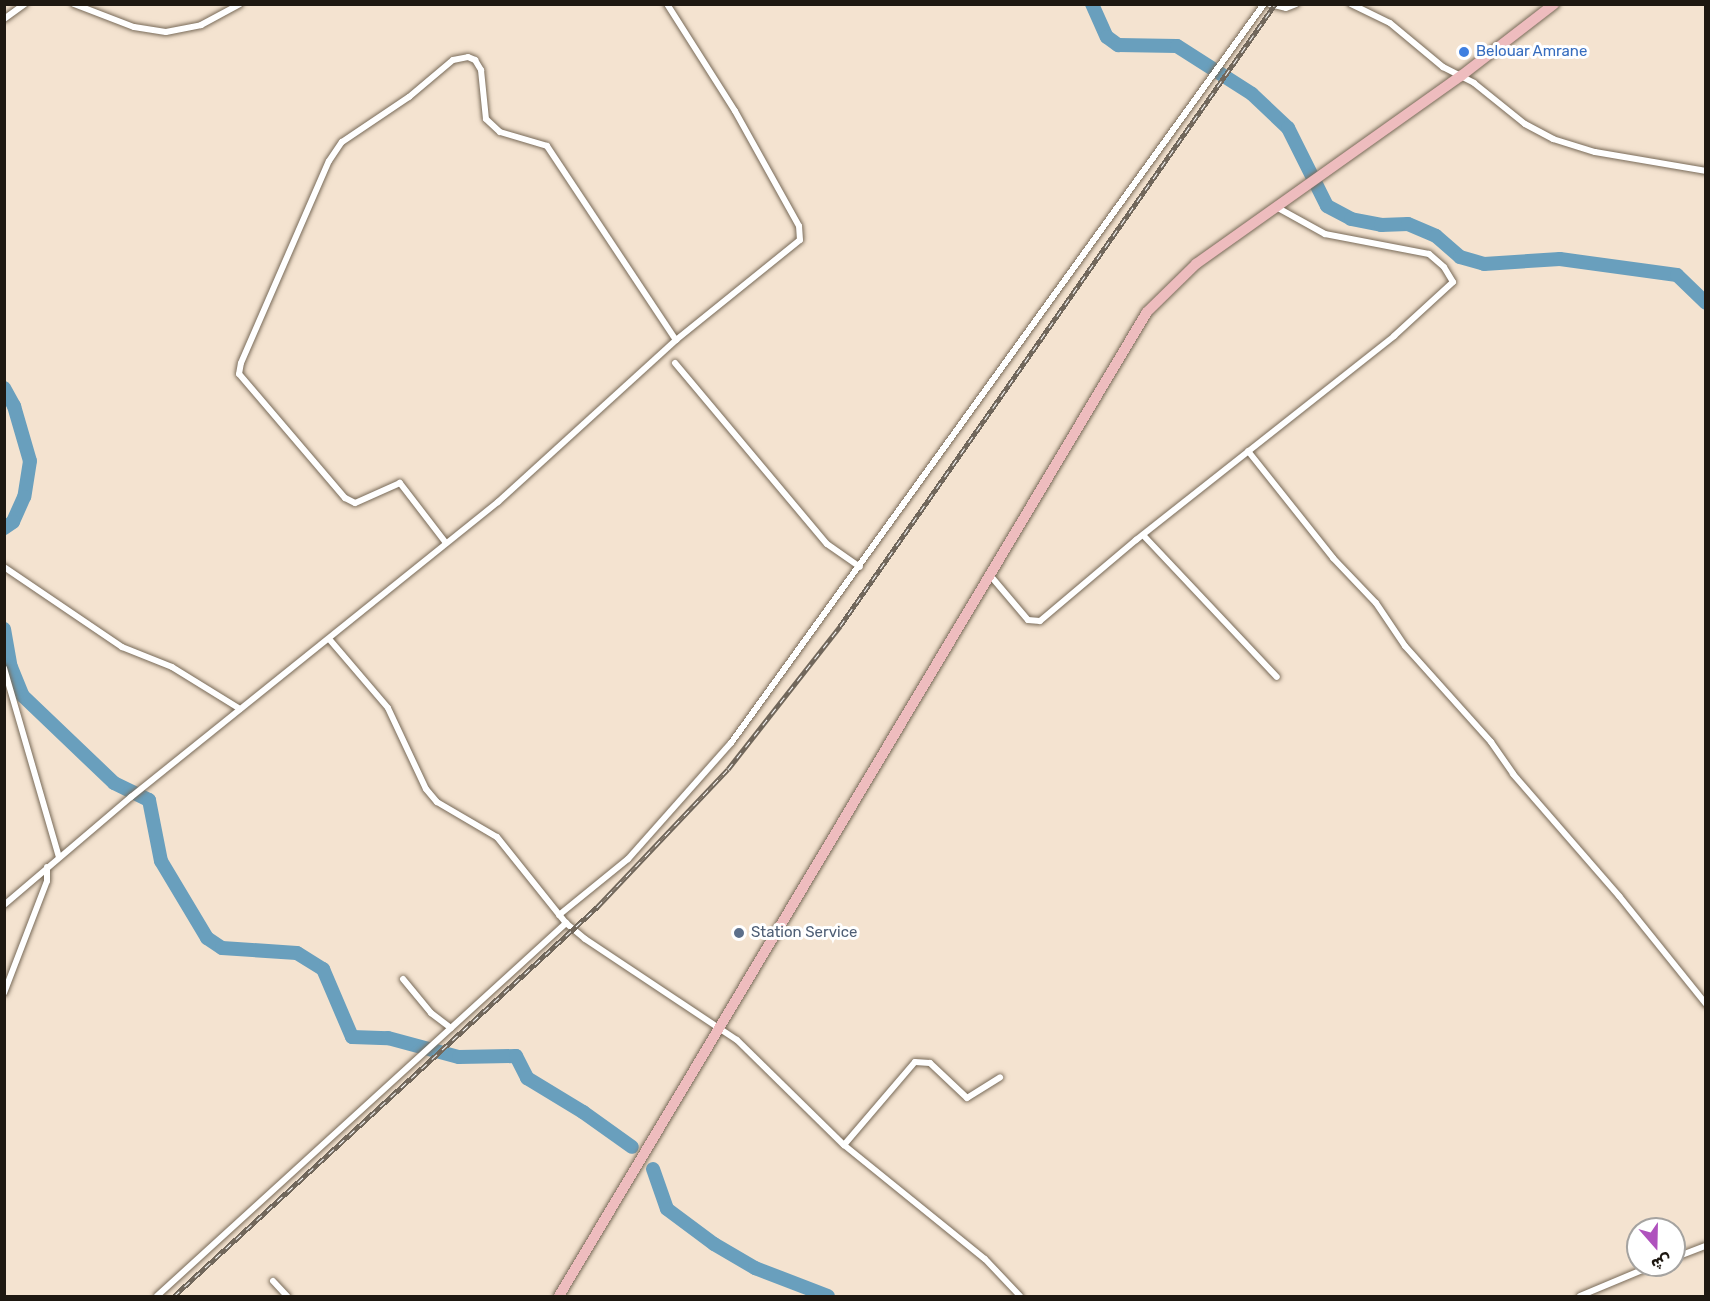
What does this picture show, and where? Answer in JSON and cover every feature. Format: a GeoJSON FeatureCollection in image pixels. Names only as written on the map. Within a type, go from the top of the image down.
{"type":"FeatureCollection","features":[{"type":"Feature","properties":{"kind":"main road"},"geometry":{"type":"LineString","coordinates":[[559,1296],[1147,312],[1196,264],[1461,76],[1554,4]]}},
{"type":"Feature","properties":{"kind":"street"},"geometry":{"type":"LineString","coordinates":[[4,19],[25,4]]}},
{"type":"Feature","properties":{"kind":"street"},"geometry":{"type":"LineString","coordinates":[[74,4],[134,27],[166,32],[201,25],[240,4]]}},
{"type":"Feature","properties":{"kind":"street"},"geometry":{"type":"LineString","coordinates":[[4,905],[131,796],[330,640],[549,458],[676,340],[791,249],[801,233],[735,111],[667,4]]}},
{"type":"Feature","properties":{"kind":"street"},"geometry":{"type":"LineString","coordinates":[[559,915],[628,859],[731,743],[1264,4]]}},
{"type":"Feature","properties":{"kind":"street"},"geometry":{"type":"LineString","coordinates":[[1270,4],[1287,6],[1296,4]]}},
{"type":"Feature","properties":{"kind":"street"},"geometry":{"type":"LineString","coordinates":[[1351,4],[1390,23],[1443,67],[1461,76],[1525,124],[1553,139],[1595,152],[1706,171]]}},
{"type":"Feature","properties":{"kind":"street"},"geometry":{"type":"LineString","coordinates":[[446,543],[400,483],[355,502],[345,498],[239,374],[241,363],[329,161],[342,142],[409,97],[453,60],[468,57],[474,60],[481,70],[486,119],[500,132],[547,146],[676,340]]}},
{"type":"Feature","properties":{"kind":"street"},"geometry":{"type":"LineString","coordinates":[[989,574],[1028,620],[1040,621],[1143,534],[1394,336],[1452,282],[1444,267],[1429,254],[1325,234],[1276,207]]}},
{"type":"Feature","properties":{"kind":"street"},"geometry":{"type":"LineString","coordinates":[[675,363],[827,544],[860,567]]}},
{"type":"Feature","properties":{"kind":"street"},"geometry":{"type":"LineString","coordinates":[[1248,451],[1333,558],[1376,603],[1405,646],[1491,742],[1513,774],[1619,896],[1706,1004]]}},
{"type":"Feature","properties":{"kind":"street"},"geometry":{"type":"LineString","coordinates":[[1143,534],[1276,677]]}},
{"type":"Feature","properties":{"kind":"street"},"geometry":{"type":"LineString","coordinates":[[4,567],[122,647],[172,668],[240,709]]}},
{"type":"Feature","properties":{"kind":"street"},"geometry":{"type":"LineString","coordinates":[[330,640],[388,708],[431,796],[497,837],[566,923],[719,1030],[769,1069],[844,1145],[985,1259],[1020,1296]]}},
{"type":"Feature","properties":{"kind":"street"},"geometry":{"type":"LineString","coordinates":[[4,668],[59,857]]}},
{"type":"Feature","properties":{"kind":"street"},"geometry":{"type":"LineString","coordinates":[[4,993],[47,881],[47,867]]}},
{"type":"Feature","properties":{"kind":"street"},"geometry":{"type":"LineString","coordinates":[[157,1296],[566,923]]}},
{"type":"Feature","properties":{"kind":"street"},"geometry":{"type":"LineString","coordinates":[[403,979],[431,1012],[451,1028]]}},
{"type":"Feature","properties":{"kind":"street"},"geometry":{"type":"LineString","coordinates":[[844,1145],[915,1062],[930,1063],[967,1098],[1000,1077]]}},
{"type":"Feature","properties":{"kind":"street"},"geometry":{"type":"LineString","coordinates":[[1686,1254],[1706,1246]]}},
{"type":"Feature","properties":{"kind":"street"},"geometry":{"type":"LineString","coordinates":[[1580,1296],[1626,1277]]}},
{"type":"Feature","properties":{"kind":"street"},"geometry":{"type":"LineString","coordinates":[[273,1281],[287,1296]]}},
{"type":"Feature","properties":{"kind":"waterway"},"geometry":{"type":"LineString","coordinates":[[1092,4],[1107,37],[1118,45],[1177,46],[1252,94],[1288,128],[1327,206],[1351,219],[1381,225],[1408,224],[1436,236],[1460,257],[1484,264],[1560,259],[1677,275],[1706,303]]}},
{"type":"Feature","properties":{"kind":"waterway"},"geometry":{"type":"LineString","coordinates":[[4,388],[14,406],[30,461],[24,497],[13,522],[4,528]]}},
{"type":"Feature","properties":{"kind":"waterway"},"geometry":{"type":"LineString","coordinates":[[4,629],[11,667],[23,696],[114,783],[149,800],[161,861],[207,938],[222,948],[297,953],[323,969],[352,1037],[388,1038],[459,1057],[516,1056],[527,1078],[583,1112],[632,1147]]}},
{"type":"Feature","properties":{"kind":"waterway"},"geometry":{"type":"LineString","coordinates":[[653,1169],[667,1209],[714,1244],[755,1268],[828,1296]]}},
{"type":"Feature","properties":{"kind":"railway"},"geometry":{"type":"LineString","coordinates":[[174,1296],[597,907],[728,769],[840,626],[1275,4]]}},
{"type":"Feature","properties":{"kind":"place","name":"Belouar Amrane"},"geometry":{"type":"Point","coordinates":[1464,52]}},
{"type":"Feature","properties":{"kind":"place","name":"Station Service"},"geometry":{"type":"Point","coordinates":[739,933]}}]}
